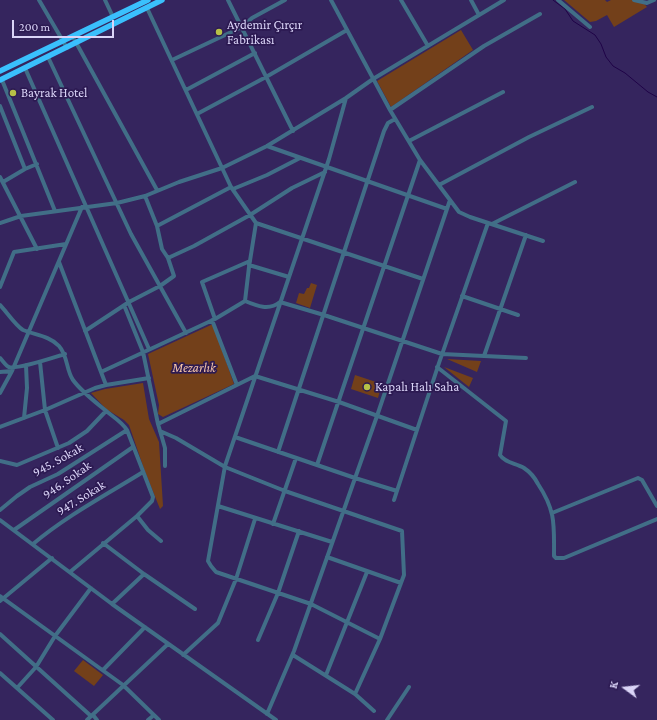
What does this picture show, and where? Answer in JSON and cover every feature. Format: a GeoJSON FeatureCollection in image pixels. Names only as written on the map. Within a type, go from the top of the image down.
{"type":"FeatureCollection","features":[{"type":"Feature","properties":{"kind":"highway"},"geometry":{"type":"LineString","coordinates":[[0,71],[148,0]]}},
{"type":"Feature","properties":{"kind":"highway"},"geometry":{"type":"LineString","coordinates":[[1,80],[162,0]]}},
{"type":"Feature","properties":{"kind":"street"},"geometry":{"type":"LineString","coordinates":[[39,0],[67,48]]}},
{"type":"Feature","properties":{"kind":"street"},"geometry":{"type":"LineString","coordinates":[[105,0],[114,17]]}},
{"type":"Feature","properties":{"kind":"street"},"geometry":{"type":"LineString","coordinates":[[228,0],[292,131]]}},
{"type":"Feature","properties":{"kind":"street"},"geometry":{"type":"LineString","coordinates":[[172,60],[242,27],[252,18],[285,0]]}},
{"type":"Feature","properties":{"kind":"street"},"geometry":{"type":"LineString","coordinates":[[331,0],[395,119],[420,160],[459,212],[490,224],[543,241]]}},
{"type":"Feature","properties":{"kind":"street"},"geometry":{"type":"LineString","coordinates":[[401,0],[428,46]]}},
{"type":"Feature","properties":{"kind":"street"},"geometry":{"type":"LineString","coordinates":[[471,0],[479,15]]}},
{"type":"Feature","properties":{"kind":"street"},"geometry":{"type":"LineString","coordinates":[[0,223],[21,216],[117,203],[145,196],[157,190],[222,168],[267,146],[346,98],[373,79],[504,0]]}},
{"type":"Feature","properties":{"kind":"street"},"geometry":{"type":"LineString","coordinates":[[558,0],[590,27]]}},
{"type":"Feature","properties":{"kind":"street"},"geometry":{"type":"LineString","coordinates":[[634,0],[647,3],[654,0]]}},
{"type":"Feature","properties":{"kind":"street"},"geometry":{"type":"LineString","coordinates":[[147,8],[232,188],[256,223],[423,279]]}},
{"type":"Feature","properties":{"kind":"street"},"geometry":{"type":"LineString","coordinates":[[390,110],[484,46],[540,14]]}},
{"type":"Feature","properties":{"kind":"street"},"geometry":{"type":"LineString","coordinates":[[197,114],[266,77],[347,30]]}},
{"type":"Feature","properties":{"kind":"street"},"geometry":{"type":"LineString","coordinates":[[73,37],[157,190]]}},
{"type":"Feature","properties":{"kind":"street"},"geometry":{"type":"LineString","coordinates":[[186,90],[255,53]]}},
{"type":"Feature","properties":{"kind":"street"},"geometry":{"type":"LineString","coordinates":[[48,57],[131,234],[186,333]]}},
{"type":"Feature","properties":{"kind":"street"},"geometry":{"type":"LineString","coordinates":[[24,68],[84,207],[129,302],[149,349]]}},
{"type":"Feature","properties":{"kind":"street"},"geometry":{"type":"LineString","coordinates":[[1,80],[37,164],[55,211]]}},
{"type":"Feature","properties":{"kind":"street"},"geometry":{"type":"LineString","coordinates":[[409,141],[503,92]]}},
{"type":"Feature","properties":{"kind":"street"},"geometry":{"type":"LineString","coordinates":[[346,98],[326,170],[225,468],[208,561],[216,572],[311,604],[380,639]]}},
{"type":"Feature","properties":{"kind":"street"},"geometry":{"type":"LineString","coordinates":[[0,106],[25,169]]}},
{"type":"Feature","properties":{"kind":"street"},"geometry":{"type":"LineString","coordinates":[[439,185],[529,137],[592,107]]}},
{"type":"Feature","properties":{"kind":"street"},"geometry":{"type":"LineString","coordinates":[[278,452],[324,315],[366,181],[384,131],[388,123],[395,119]]}},
{"type":"Feature","properties":{"kind":"street"},"geometry":{"type":"LineString","coordinates":[[267,146],[300,158],[326,170],[366,181],[447,210]]}},
{"type":"Feature","properties":{"kind":"street"},"geometry":{"type":"LineString","coordinates":[[157,226],[232,188],[267,175],[300,158]]}},
{"type":"Feature","properties":{"kind":"street"},"geometry":{"type":"LineString","coordinates":[[317,465],[420,160]]}},
{"type":"Feature","properties":{"kind":"street"},"geometry":{"type":"LineString","coordinates":[[3,182],[37,164]]}},
{"type":"Feature","properties":{"kind":"street"},"geometry":{"type":"LineString","coordinates":[[168,258],[194,246],[250,215],[288,191],[326,170]]}},
{"type":"Feature","properties":{"kind":"street"},"geometry":{"type":"LineString","coordinates":[[0,177],[37,249]]}},
{"type":"Feature","properties":{"kind":"street"},"geometry":{"type":"LineString","coordinates":[[394,500],[437,367],[462,296],[490,224],[575,182]]}},
{"type":"Feature","properties":{"kind":"street"},"geometry":{"type":"LineString","coordinates":[[85,331],[124,305],[160,286],[174,276],[168,258],[162,249],[157,226],[145,196]]}},
{"type":"Feature","properties":{"kind":"street"},"geometry":{"type":"LineString","coordinates":[[267,714],[293,655],[377,416],[450,200]]}},
{"type":"Feature","properties":{"kind":"street"},"geometry":{"type":"LineString","coordinates":[[0,393],[13,369],[66,244],[84,207]]}},
{"type":"Feature","properties":{"kind":"street"},"geometry":{"type":"LineString","coordinates":[[245,301],[249,263],[256,223]]}},
{"type":"Feature","properties":{"kind":"street"},"geometry":{"type":"LineString","coordinates":[[484,356],[526,235]]}},
{"type":"Feature","properties":{"kind":"street"},"geometry":{"type":"LineString","coordinates":[[0,288],[14,252],[66,244]]}},
{"type":"Feature","properties":{"kind":"street"},"geometry":{"type":"LineString","coordinates":[[59,262],[106,385]]}},
{"type":"Feature","properties":{"kind":"street"},"geometry":{"type":"LineString","coordinates":[[237,385],[202,282],[249,263],[289,277]]}},
{"type":"Feature","properties":{"kind":"street"},"geometry":{"type":"LineString","coordinates":[[462,296],[518,314]]}},
{"type":"Feature","properties":{"kind":"street"},"geometry":{"type":"LineString","coordinates":[[245,301],[257,306],[270,307],[275,306],[280,302]]}},
{"type":"Feature","properties":{"kind":"street"},"geometry":{"type":"LineString","coordinates":[[101,372],[186,333],[245,301]]}},
{"type":"Feature","properties":{"kind":"street"},"geometry":{"type":"LineString","coordinates":[[280,302],[442,354],[526,358]]}},
{"type":"Feature","properties":{"kind":"street"},"geometry":{"type":"LineString","coordinates":[[0,305],[22,329],[52,341],[59,346],[65,354],[72,378],[85,392],[116,418],[127,430],[153,499],[137,516],[70,572]]}},
{"type":"Feature","properties":{"kind":"street"},"geometry":{"type":"LineString","coordinates":[[124,305],[143,352],[158,424],[165,448],[165,466]]}},
{"type":"Feature","properties":{"kind":"street"},"geometry":{"type":"LineString","coordinates":[[0,372],[65,354]]}},
{"type":"Feature","properties":{"kind":"street"},"geometry":{"type":"LineString","coordinates":[[0,358],[13,369]]}},
{"type":"Feature","properties":{"kind":"street"},"geometry":{"type":"LineString","coordinates":[[40,362],[45,410],[58,448]]}},
{"type":"Feature","properties":{"kind":"street"},"geometry":{"type":"LineString","coordinates":[[24,418],[27,388],[26,365]]}},
{"type":"Feature","properties":{"kind":"street"},"geometry":{"type":"LineString","coordinates":[[437,367],[506,421],[500,455],[502,458],[528,471],[547,498],[552,513],[554,556],[558,559],[564,558],[657,519]]}},
{"type":"Feature","properties":{"kind":"street"},"geometry":{"type":"LineString","coordinates":[[158,424],[256,376],[338,402],[417,430]]}},
{"type":"Feature","properties":{"kind":"street"},"geometry":{"type":"LineString","coordinates":[[0,427],[45,410],[85,392],[106,385],[149,378]]}},
{"type":"Feature","properties":{"kind":"street"},"geometry":{"type":"LineString","coordinates":[[0,461],[17,465],[58,448],[78,438],[87,431],[106,411]]}},
{"type":"Feature","properties":{"kind":"street","name":"945. Sokak"},"geometry":{"type":"LineString","coordinates":[[0,510],[30,487],[64,470],[127,430]]}},
{"type":"Feature","properties":{"kind":"street"},"geometry":{"type":"LineString","coordinates":[[160,431],[176,438],[225,468],[284,491],[402,531],[404,575],[380,639],[354,694]]}},
{"type":"Feature","properties":{"kind":"street"},"geometry":{"type":"LineString","coordinates":[[235,437],[397,491]]}},
{"type":"Feature","properties":{"kind":"street","name":"946. Sokak"},"geometry":{"type":"LineString","coordinates":[[14,530],[133,447]]}},
{"type":"Feature","properties":{"kind":"street"},"geometry":{"type":"LineString","coordinates":[[273,524],[296,458]]}},
{"type":"Feature","properties":{"kind":"street","name":"947. Sokak"},"geometry":{"type":"LineString","coordinates":[[32,544],[70,516],[142,472]]}},
{"type":"Feature","properties":{"kind":"street"},"geometry":{"type":"LineString","coordinates":[[552,513],[638,478],[642,480],[657,506]]}},
{"type":"Feature","properties":{"kind":"street"},"geometry":{"type":"LineString","coordinates":[[218,506],[332,542]]}},
{"type":"Feature","properties":{"kind":"street"},"geometry":{"type":"LineString","coordinates":[[137,516],[148,530],[161,541]]}},
{"type":"Feature","properties":{"kind":"street"},"geometry":{"type":"LineString","coordinates":[[183,655],[218,622],[236,579],[255,519]]}},
{"type":"Feature","properties":{"kind":"street"},"geometry":{"type":"LineString","coordinates":[[0,520],[112,604],[276,720]]}},
{"type":"Feature","properties":{"kind":"street"},"geometry":{"type":"LineString","coordinates":[[258,640],[278,593],[299,531]]}},
{"type":"Feature","properties":{"kind":"street"},"geometry":{"type":"LineString","coordinates":[[104,543],[144,574],[194,609]]}},
{"type":"Feature","properties":{"kind":"street"},"geometry":{"type":"LineString","coordinates":[[327,557],[401,583]]}},
{"type":"Feature","properties":{"kind":"street"},"geometry":{"type":"LineString","coordinates":[[52,558],[1,598],[123,685],[159,720]]}},
{"type":"Feature","properties":{"kind":"street"},"geometry":{"type":"LineString","coordinates":[[326,675],[367,572]]}},
{"type":"Feature","properties":{"kind":"street"},"geometry":{"type":"LineString","coordinates":[[112,604],[144,574]]}},
{"type":"Feature","properties":{"kind":"street"},"geometry":{"type":"LineString","coordinates":[[17,688],[36,667],[55,636],[91,588]]}},
{"type":"Feature","properties":{"kind":"street"},"geometry":{"type":"LineString","coordinates":[[103,670],[145,627]]}},
{"type":"Feature","properties":{"kind":"street"},"geometry":{"type":"LineString","coordinates":[[0,634],[97,720]]}},
{"type":"Feature","properties":{"kind":"street"},"geometry":{"type":"LineString","coordinates":[[87,720],[168,644]]}},
{"type":"Feature","properties":{"kind":"street"},"geometry":{"type":"LineString","coordinates":[[293,655],[354,694],[374,711]]}},
{"type":"Feature","properties":{"kind":"street"},"geometry":{"type":"LineString","coordinates":[[0,673],[53,720]]}},
{"type":"Feature","properties":{"kind":"street"},"geometry":{"type":"LineString","coordinates":[[387,720],[409,688]]}},
{"type":"Feature","properties":{"kind":"street"},"geometry":{"type":"LineString","coordinates":[[148,720],[154,715]]}},
{"type":"Feature","properties":{"kind":"green space"},"geometry":{"type":"Polygon","coordinates":[[[564,0],[605,0],[607,2],[611,0],[641,0],[647,7],[614,27],[607,15],[596,21],[590,22],[564,0]]]}},
{"type":"Feature","properties":{"kind":"green space"},"geometry":{"type":"Polygon","coordinates":[[[461,30],[473,50],[391,107],[377,81],[461,30]]]}},
{"type":"Feature","properties":{"kind":"green space"},"geometry":{"type":"Polygon","coordinates":[[[311,283],[317,285],[310,308],[296,303],[299,293],[304,294],[311,283]]]}},
{"type":"Feature","properties":{"kind":"green space","name":"Mezarlık"},"geometry":{"type":"Polygon","coordinates":[[[213,324],[234,384],[163,417],[158,414],[159,405],[148,354],[213,324]]]}},
{"type":"Feature","properties":{"kind":"green space"},"geometry":{"type":"Polygon","coordinates":[[[447,359],[481,361],[477,372],[447,359]]]}},
{"type":"Feature","properties":{"kind":"green space"},"geometry":{"type":"Polygon","coordinates":[[[444,367],[473,378],[469,387],[444,367]]]}},
{"type":"Feature","properties":{"kind":"green space","name":"Kapalı Halı Saha"},"geometry":{"type":"Polygon","coordinates":[[[355,375],[382,384],[378,398],[351,389],[355,375]]]}},
{"type":"Feature","properties":{"kind":"green space"},"geometry":{"type":"Polygon","coordinates":[[[143,383],[149,419],[159,442],[163,506],[160,509],[129,425],[124,420],[106,409],[91,393],[105,389],[143,383]]]}},
{"type":"Feature","properties":{"kind":"green space"},"geometry":{"type":"Polygon","coordinates":[[[83,660],[103,675],[94,686],[74,671],[83,660]]]}},
{"type":"Feature","properties":{"kind":"waterway"},"geometry":{"type":"LineString","coordinates":[[553,0],[565,9],[573,21],[595,35],[601,44],[606,57],[613,66],[657,97]]}},
{"type":"Feature","properties":{"kind":"place","name":"Aydemir Çırçır Fabrikası"},"geometry":{"type":"Point","coordinates":[219,32]}},
{"type":"Feature","properties":{"kind":"place","name":"Bayrak Hotel"},"geometry":{"type":"Point","coordinates":[13,93]}},
{"type":"Feature","properties":{"kind":"place","name":"Kapalı Halı Saha"},"geometry":{"type":"Point","coordinates":[367,387]}}]}
